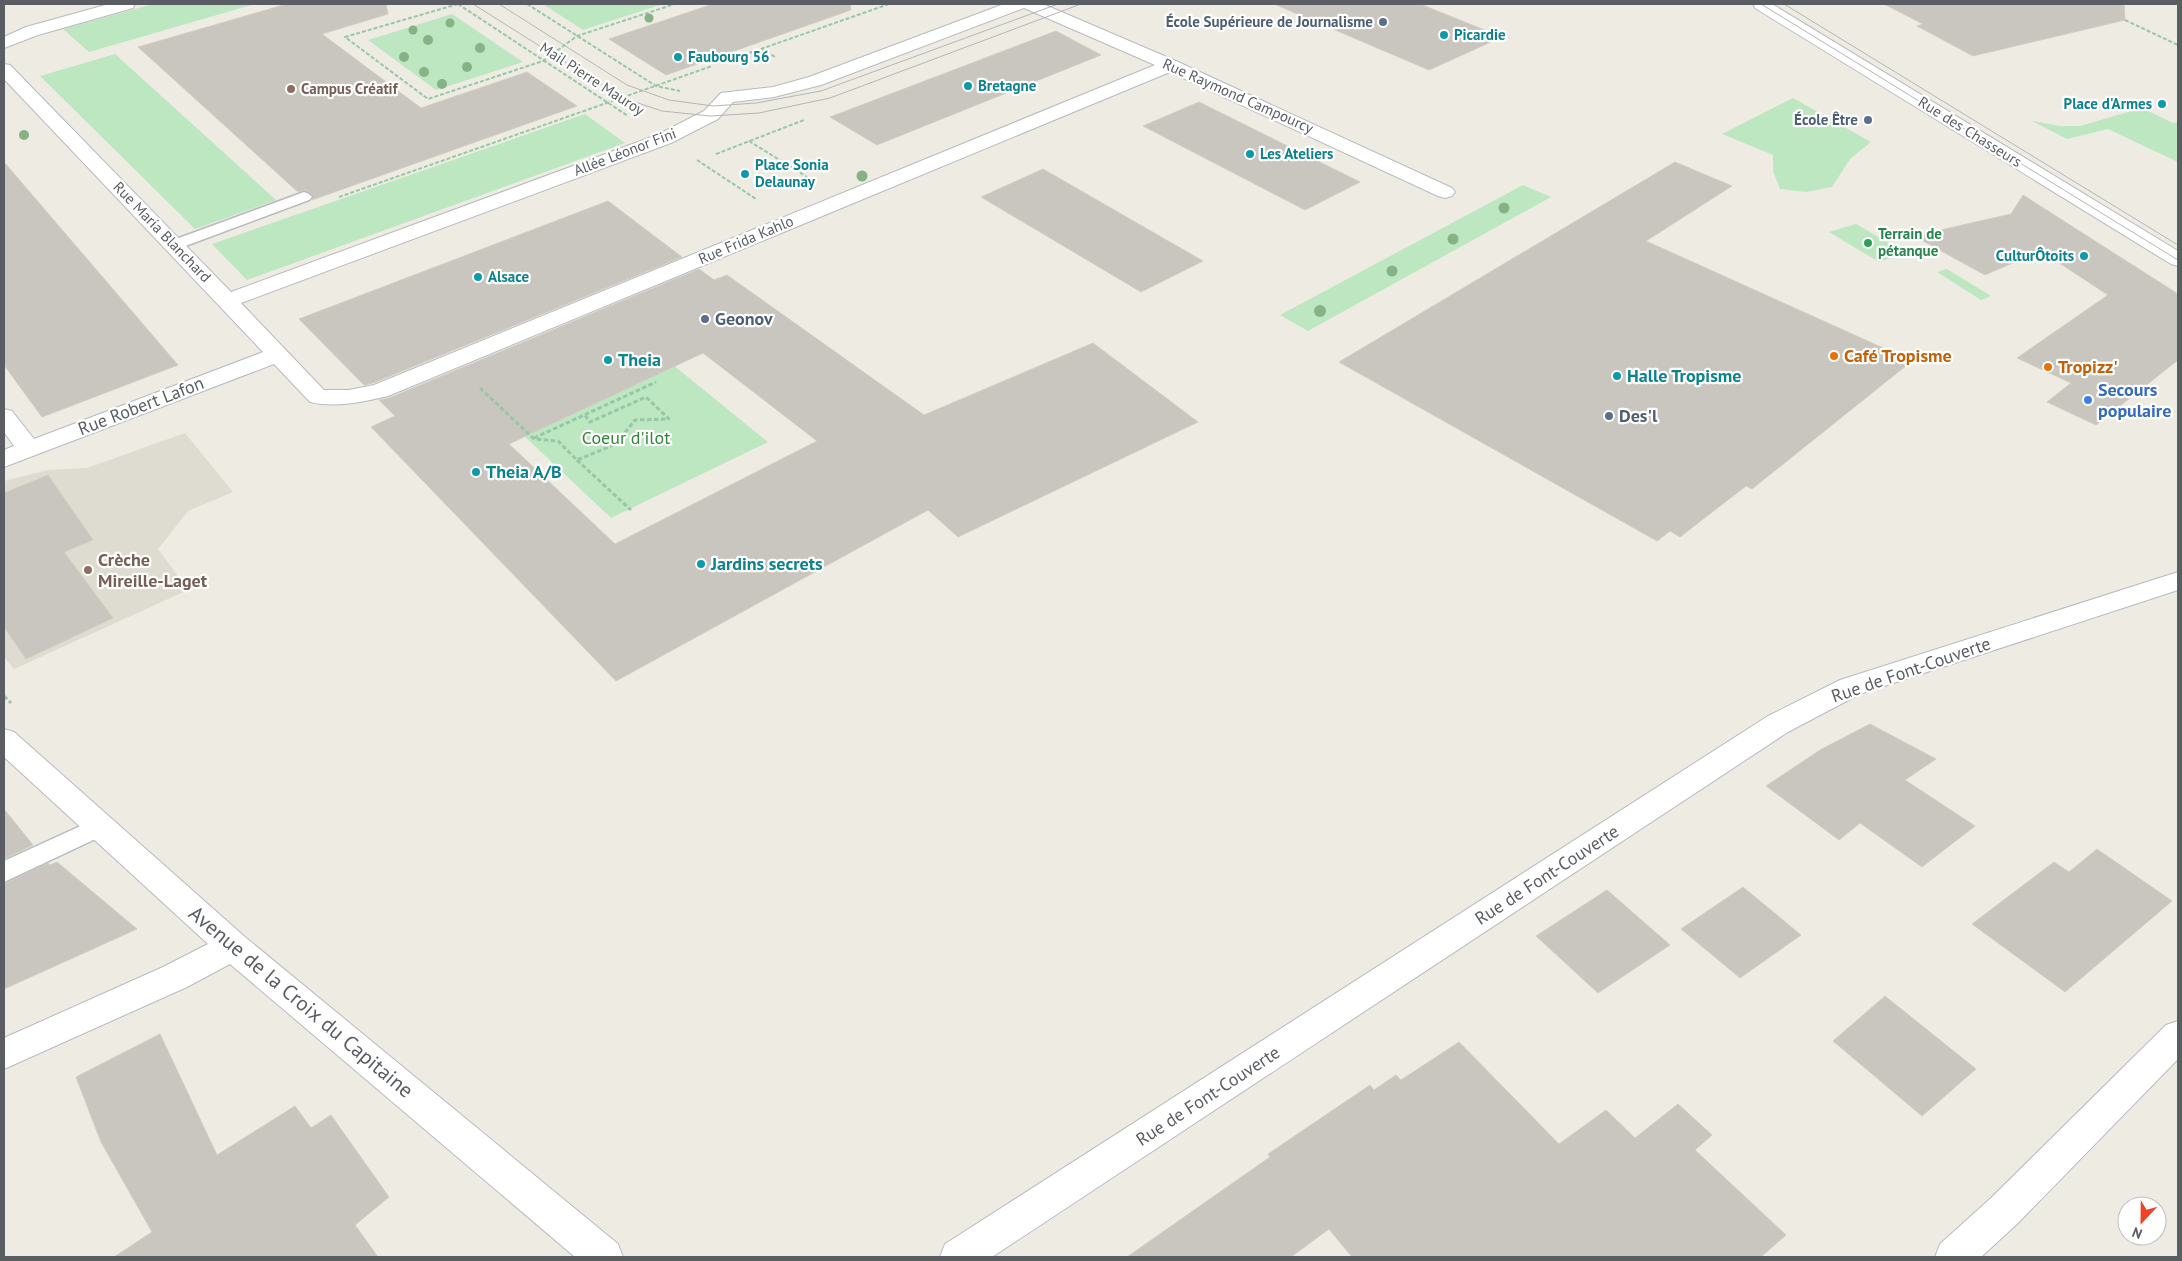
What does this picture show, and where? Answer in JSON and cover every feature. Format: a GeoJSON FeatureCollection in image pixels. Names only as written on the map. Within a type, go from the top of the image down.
{"type":"FeatureCollection","features":[{"type":"Feature","properties":{"kind":"street"},"geometry":{"type":"LineString","coordinates":[[4,43],[32,30],[128,4]]}},
{"type":"Feature","properties":{"kind":"street"},"geometry":{"type":"LineString","coordinates":[[727,98],[774,92],[815,80],[1019,4]]}},
{"type":"Feature","properties":{"kind":"street","name":"Rue Raymond Campourcy"},"geometry":{"type":"LineString","coordinates":[[1029,4],[1170,65],[1445,192]]}},
{"type":"Feature","properties":{"kind":"street","name":"Rue des Chasseurs"},"geometry":{"type":"LineString","coordinates":[[1761,4],[2178,260]]}},
{"type":"Feature","properties":{"kind":"street","name":"Rue Frida Kahlo"},"geometry":{"type":"LineString","coordinates":[[318,398],[349,397],[380,391],[452,363],[1170,65]]}},
{"type":"Feature","properties":{"kind":"street","name":"Rue María Blanchard"},"geometry":{"type":"LineString","coordinates":[[4,69],[318,398]]}},
{"type":"Feature","properties":{"kind":"street","name":"Allée Léonor Fini"},"geometry":{"type":"LineString","coordinates":[[227,301],[664,139],[711,115],[727,98]]}},
{"type":"Feature","properties":{"kind":"street","name":"Rue Robert Lafon"},"geometry":{"type":"LineString","coordinates":[[4,459],[278,354]]}},
{"type":"Feature","properties":{"kind":"street"},"geometry":{"type":"LineString","coordinates":[[4,416],[29,449]]}},
{"type":"Feature","properties":{"kind":"street","name":"Rue de Font-Couverte"},"geometry":{"type":"LineString","coordinates":[[959,1257],[1778,724],[1850,688],[2178,582]]}},
{"type":"Feature","properties":{"kind":"street","name":"Avenue de la Croix du Capitaine"},"geometry":{"type":"LineString","coordinates":[[4,740],[98,828],[234,947],[604,1257]]}},
{"type":"Feature","properties":{"kind":"street"},"geometry":{"type":"LineString","coordinates":[[4,1054],[175,977],[234,947]]}},
{"type":"Feature","properties":{"kind":"street"},"geometry":{"type":"LineString","coordinates":[[1954,1257],[2004,1211],[2178,1036]]}},
{"type":"Feature","properties":{"kind":"lane"},"geometry":{"type":"LineString","coordinates":[[174,245],[300,199]]}},
{"type":"Feature","properties":{"kind":"lane"},"geometry":{"type":"LineString","coordinates":[[4,872],[98,828]]}},
{"type":"Feature","properties":{"kind":"path"},"geometry":{"type":"LineString","coordinates":[[457,4],[345,37],[428,99],[543,61],[577,36],[675,4]]}},
{"type":"Feature","properties":{"kind":"path","name":"Mail Pierre Mauroy"},"geometry":{"type":"LineString","coordinates":[[457,4],[759,200]]}},
{"type":"Feature","properties":{"kind":"path"},"geometry":{"type":"LineString","coordinates":[[527,4],[656,86],[727,98]]}},
{"type":"Feature","properties":{"kind":"path"},"geometry":{"type":"LineString","coordinates":[[300,199],[305,209],[889,4]]}},
{"type":"Feature","properties":{"kind":"path"},"geometry":{"type":"LineString","coordinates":[[2125,20],[2178,45]]}},
{"type":"Feature","properties":{"kind":"path"},"geometry":{"type":"LineString","coordinates":[[749,141],[812,180]]}},
{"type":"Feature","properties":{"kind":"path"},"geometry":{"type":"LineString","coordinates":[[452,363],[534,438],[558,441],[631,510]]}},
{"type":"Feature","properties":{"kind":"path"},"geometry":{"type":"LineString","coordinates":[[534,438],[656,382]]}},
{"type":"Feature","properties":{"kind":"path"},"geometry":{"type":"LineString","coordinates":[[576,460],[616,444],[635,420],[669,419],[646,397],[590,422],[584,414]]}},
{"type":"Feature","properties":{"kind":"shaded area","name":"Crèche Mireille-Laget"},"geometry":{"type":"Polygon","coordinates":[[[185,433],[233,492],[188,511],[158,549],[188,590],[14,669],[4,657],[4,481],[48,470],[87,468],[185,433]]]}},
{"type":"Feature","properties":{"kind":"green space"},"geometry":{"type":"Polygon","coordinates":[[[153,4],[255,4],[89,52],[63,29],[153,4]]]}},
{"type":"Feature","properties":{"kind":"green space"},"geometry":{"type":"Polygon","coordinates":[[[543,4],[663,4],[583,30],[543,4]]]}},
{"type":"Feature","properties":{"kind":"green space"},"geometry":{"type":"Polygon","coordinates":[[[452,14],[523,62],[436,90],[368,40],[452,14]]]}},
{"type":"Feature","properties":{"kind":"green space"},"geometry":{"type":"Polygon","coordinates":[[[115,54],[276,200],[195,229],[40,76],[115,54]]]}},
{"type":"Feature","properties":{"kind":"green space"},"geometry":{"type":"Polygon","coordinates":[[[1793,98],[1871,142],[1850,159],[1832,187],[1806,192],[1780,189],[1773,171],[1773,155],[1722,134],[1793,98]]]}},
{"type":"Feature","properties":{"kind":"green space"},"geometry":{"type":"Polygon","coordinates":[[[2142,108],[2173,123],[2178,122],[2178,162],[2108,129],[2067,139],[2032,121],[2060,126],[2080,126],[2142,108]]]}},
{"type":"Feature","properties":{"kind":"green space"},"geometry":{"type":"Polygon","coordinates":[[[585,114],[625,143],[247,280],[212,244],[585,114]]]}},
{"type":"Feature","properties":{"kind":"green space"},"geometry":{"type":"Polygon","coordinates":[[[1523,185],[1551,197],[1308,331],[1280,315],[1523,185]]]}},
{"type":"Feature","properties":{"kind":"green space","name":"Terrain de pétanque"},"geometry":{"type":"Polygon","coordinates":[[[1856,224],[1906,253],[1879,262],[1829,232],[1856,224]]]}},
{"type":"Feature","properties":{"kind":"green space"},"geometry":{"type":"Polygon","coordinates":[[[1947,269],[1991,296],[1981,300],[1937,272],[1947,269]]]}},
{"type":"Feature","properties":{"kind":"green space","name":"Coeur d'ilot"},"geometry":{"type":"Polygon","coordinates":[[[657,352],[768,442],[611,518],[505,418],[657,352]]]}},
{"type":"Feature","properties":{"kind":"building","name":"Campus Créatif"},"geometry":{"type":"Polygon","coordinates":[[[287,4],[386,4],[388,14],[322,34],[421,108],[527,72],[577,106],[312,200],[314,197],[310,193],[305,190],[298,192],[138,47],[287,4]]]}},
{"type":"Feature","properties":{"kind":"building","name":"Faubourg 56"},"geometry":{"type":"Polygon","coordinates":[[[713,4],[850,4],[851,10],[666,75],[609,39],[713,4]]]}},
{"type":"Feature","properties":{"kind":"building","name":"Picardie"},"geometry":{"type":"Polygon","coordinates":[[[1274,4],[1420,4],[1502,37],[1429,70],[1274,4]]]}},
{"type":"Feature","properties":{"kind":"building"},"geometry":{"type":"Polygon","coordinates":[[[1884,4],[2124,4],[2125,20],[1973,56],[1917,26],[1923,24],[1884,4]]]}},
{"type":"Feature","properties":{"kind":"building","name":"Bretagne"},"geometry":{"type":"Polygon","coordinates":[[[1056,31],[1101,55],[877,145],[830,117],[1056,31]]]}},
{"type":"Feature","properties":{"kind":"building","name":"Les Ateliers"},"geometry":{"type":"Polygon","coordinates":[[[1199,102],[1360,182],[1305,210],[1143,126],[1199,102]]]}},
{"type":"Feature","properties":{"kind":"building"},"geometry":{"type":"Polygon","coordinates":[[[4,162],[178,365],[42,417],[4,365],[4,162]]]}},
{"type":"Feature","properties":{"kind":"building","name":"Halle Tropisme"},"geometry":{"type":"Polygon","coordinates":[[[1675,162],[1732,186],[1646,241],[1912,361],[1752,489],[1746,486],[1680,537],[1670,531],[1657,541],[1339,362],[1675,162]]]}},
{"type":"Feature","properties":{"kind":"building"},"geometry":{"type":"Polygon","coordinates":[[[1043,169],[1203,261],[1141,292],[981,197],[1043,169]]]}},
{"type":"Feature","properties":{"kind":"building"},"geometry":{"type":"Polygon","coordinates":[[[2023,195],[2178,294],[2178,360],[2096,425],[2047,402],[2071,383],[2017,358],[2108,295],[2041,251],[1985,275],[1914,236],[2011,214],[2023,195]]]}},
{"type":"Feature","properties":{"kind":"building"},"geometry":{"type":"Polygon","coordinates":[[[608,201],[682,257],[373,383],[364,385],[299,319],[608,201]]]}},
{"type":"Feature","properties":{"kind":"building"},"geometry":{"type":"Polygon","coordinates":[[[699,269],[714,280],[727,275],[924,415],[1093,343],[1198,422],[958,537],[928,510],[616,681],[371,427],[395,416],[379,400],[389,398],[699,269]],[[703,353],[509,444],[615,544],[817,441],[703,353]]]}},
{"type":"Feature","properties":{"kind":"building"},"geometry":{"type":"Polygon","coordinates":[[[48,475],[93,540],[64,552],[113,618],[26,659],[4,627],[4,493],[48,475]]]}},
{"type":"Feature","properties":{"kind":"building"},"geometry":{"type":"Polygon","coordinates":[[[1870,724],[1936,759],[1905,780],[1975,826],[1922,867],[1860,823],[1839,840],[1766,786],[1820,750],[1870,724]]]}},
{"type":"Feature","properties":{"kind":"building"},"geometry":{"type":"Polygon","coordinates":[[[4,809],[33,845],[4,859],[4,809]]]}},
{"type":"Feature","properties":{"kind":"building"},"geometry":{"type":"Polygon","coordinates":[[[2097,849],[2172,901],[2065,992],[1972,924],[2054,862],[2069,872],[2097,849]]]}},
{"type":"Feature","properties":{"kind":"building"},"geometry":{"type":"Polygon","coordinates":[[[57,862],[137,929],[4,989],[4,884],[48,863],[50,865],[57,862]]]}},
{"type":"Feature","properties":{"kind":"building"},"geometry":{"type":"Polygon","coordinates":[[[1743,887],[1801,935],[1740,978],[1681,929],[1743,887]]]}},
{"type":"Feature","properties":{"kind":"building"},"geometry":{"type":"Polygon","coordinates":[[[1607,890],[1670,945],[1598,993],[1536,936],[1607,890]]]}},
{"type":"Feature","properties":{"kind":"building"},"geometry":{"type":"Polygon","coordinates":[[[1885,996],[1976,1069],[1922,1116],[1833,1041],[1885,996]]]}},
{"type":"Feature","properties":{"kind":"building"},"geometry":{"type":"Polygon","coordinates":[[[160,1034],[217,1155],[295,1106],[311,1128],[331,1115],[389,1197],[355,1225],[378,1257],[114,1257],[152,1232],[101,1142],[76,1077],[160,1034]]]}},
{"type":"Feature","properties":{"kind":"building"},"geometry":{"type":"Polygon","coordinates":[[[1459,1042],[1559,1144],[1606,1110],[1635,1138],[1678,1104],[1712,1135],[1695,1150],[1786,1235],[1761,1257],[1352,1257],[1329,1229],[1291,1257],[1127,1257],[1270,1157],[1268,1154],[1370,1085],[1374,1090],[1396,1075],[1401,1080],[1459,1042]]]}},
{"type":"Feature","properties":{"kind":"tram line"},"geometry":{"type":"LineString","coordinates":[[473,4],[600,84],[629,100],[662,111],[710,116],[759,113],[830,98],[1081,4]]}},
{"type":"Feature","properties":{"kind":"tram line"},"geometry":{"type":"LineString","coordinates":[[499,4],[627,85],[669,100],[713,106],[756,103],[821,91],[1058,4]]}},
{"type":"Feature","properties":{"kind":"tram line"},"geometry":{"type":"LineString","coordinates":[[1761,4],[2178,260]]}},
{"type":"Feature","properties":{"kind":"tram line"},"geometry":{"type":"LineString","coordinates":[[1784,4],[2178,245]]}},
{"type":"Feature","properties":{"kind":"place","name":"École Supérieure de Journalisme"},"geometry":{"type":"Point","coordinates":[1383,22]}},
{"type":"Feature","properties":{"kind":"place","name":"Picardie"},"geometry":{"type":"Point","coordinates":[1444,35]}},
{"type":"Feature","properties":{"kind":"place","name":"Faubourg 56"},"geometry":{"type":"Point","coordinates":[678,57]}},
{"type":"Feature","properties":{"kind":"place","name":"Bretagne"},"geometry":{"type":"Point","coordinates":[968,86]}},
{"type":"Feature","properties":{"kind":"place","name":"Campus Créatif"},"geometry":{"type":"Point","coordinates":[291,89]}},
{"type":"Feature","properties":{"kind":"place","name":"Place d'Armes"},"geometry":{"type":"Point","coordinates":[2162,104]}},
{"type":"Feature","properties":{"kind":"place","name":"École Être"},"geometry":{"type":"Point","coordinates":[1868,120]}},
{"type":"Feature","properties":{"kind":"place","name":"Les Ateliers"},"geometry":{"type":"Point","coordinates":[1250,154]}},
{"type":"Feature","properties":{"kind":"place","name":"Place Sonia Delaunay"},"geometry":{"type":"Point","coordinates":[745,174]}},
{"type":"Feature","properties":{"kind":"place","name":"Terrain de pétanque"},"geometry":{"type":"Point","coordinates":[1868,243]}},
{"type":"Feature","properties":{"kind":"place","name":"CulturÔtoits"},"geometry":{"type":"Point","coordinates":[2084,256]}},
{"type":"Feature","properties":{"kind":"place","name":"Alsace"},"geometry":{"type":"Point","coordinates":[478,277]}},
{"type":"Feature","properties":{"kind":"place","name":"Geonov"},"geometry":{"type":"Point","coordinates":[705,319]}},
{"type":"Feature","properties":{"kind":"place","name":"Café Tropisme"},"geometry":{"type":"Point","coordinates":[1834,356]}},
{"type":"Feature","properties":{"kind":"place","name":"Theia"},"geometry":{"type":"Point","coordinates":[608,360]}},
{"type":"Feature","properties":{"kind":"place","name":"Tropizz'"},"geometry":{"type":"Point","coordinates":[2048,367]}},
{"type":"Feature","properties":{"kind":"place","name":"Halle Tropisme"},"geometry":{"type":"Point","coordinates":[1617,376]}},
{"type":"Feature","properties":{"kind":"place","name":"Secours populaire"},"geometry":{"type":"Point","coordinates":[2088,400]}},
{"type":"Feature","properties":{"kind":"place","name":"Des'l"},"geometry":{"type":"Point","coordinates":[1609,416]}},
{"type":"Feature","properties":{"kind":"place","name":"Theia A/B"},"geometry":{"type":"Point","coordinates":[476,472]}},
{"type":"Feature","properties":{"kind":"place","name":"Jardins secrets"},"geometry":{"type":"Point","coordinates":[701,564]}},
{"type":"Feature","properties":{"kind":"place","name":"Crèche Mireille-Laget"},"geometry":{"type":"Point","coordinates":[88,570]}}]}
